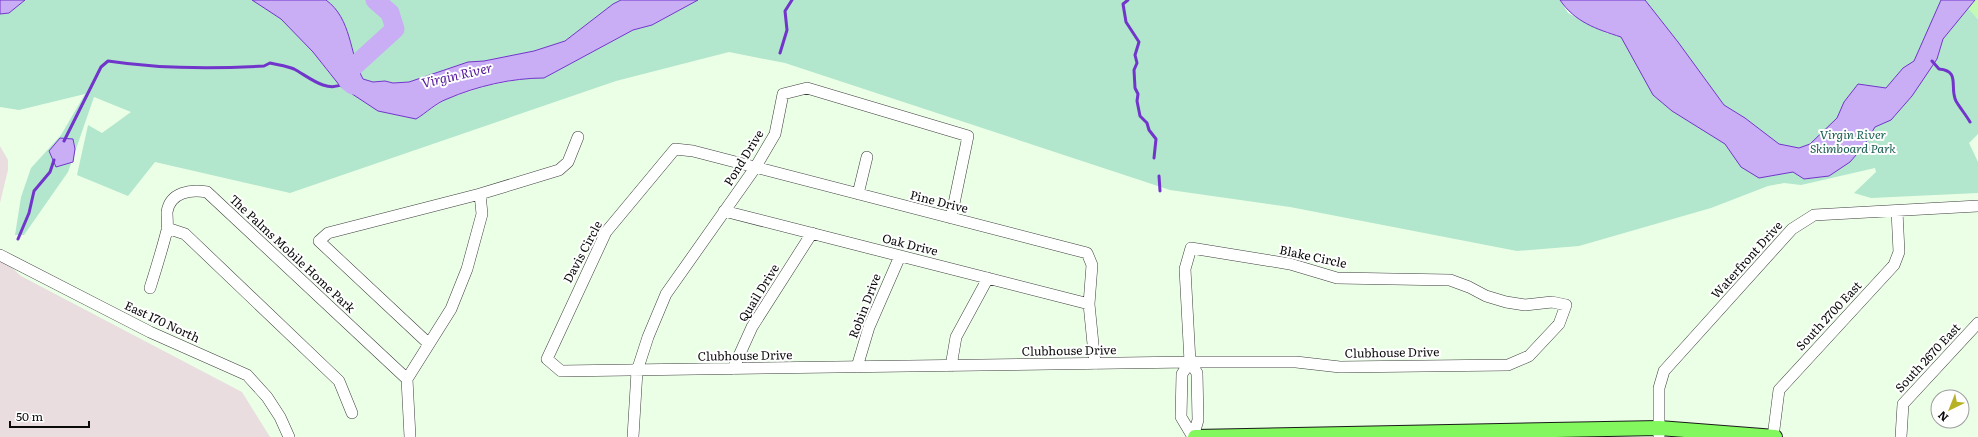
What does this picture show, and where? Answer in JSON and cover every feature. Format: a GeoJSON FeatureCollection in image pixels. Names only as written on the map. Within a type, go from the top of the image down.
{"type":"FeatureCollection","features":[{"type":"Feature","properties":{"kind":"main road"},"geometry":{"type":"LineString","coordinates":[[1195,437],[1659,433],[1774,437]]}},
{"type":"Feature","properties":{"kind":"street","name":"Pond Drive"},"geometry":{"type":"LineString","coordinates":[[633,437],[638,371],[648,337],[666,294],[755,168],[775,134],[783,94],[807,88],[968,136],[951,218]]}},
{"type":"Feature","properties":{"kind":"street"},"geometry":{"type":"LineString","coordinates":[[429,344],[319,241],[328,233],[480,194],[559,170],[568,162],[578,137]]}},
{"type":"Feature","properties":{"kind":"street","name":"Pine Drive"},"geometry":{"type":"LineString","coordinates":[[675,150],[693,151],[1087,253],[1092,265],[1089,304],[1095,364]]}},
{"type":"Feature","properties":{"kind":"street","name":"Davis Circle"},"geometry":{"type":"LineString","coordinates":[[546,359],[606,232],[675,150]]}},
{"type":"Feature","properties":{"kind":"street"},"geometry":{"type":"LineString","coordinates":[[858,194],[867,157]]}},
{"type":"Feature","properties":{"kind":"street","name":"The Palms Mobile Home Park"},"geometry":{"type":"LineString","coordinates":[[150,288],[167,228],[167,210],[173,200],[184,191],[195,190],[207,192],[407,379]]}},
{"type":"Feature","properties":{"kind":"street"},"geometry":{"type":"LineString","coordinates":[[410,437],[407,379],[451,309],[467,269],[482,214],[480,194]]}},
{"type":"Feature","properties":{"kind":"street","name":"Waterfront Drive"},"geometry":{"type":"LineString","coordinates":[[1659,433],[1659,388],[1664,371],[1792,229],[1814,215],[1978,206]]}},
{"type":"Feature","properties":{"kind":"street","name":"Oak Drive"},"geometry":{"type":"LineString","coordinates":[[724,211],[1089,304]]}},
{"type":"Feature","properties":{"kind":"street","name":"South 2700 East"},"geometry":{"type":"LineString","coordinates":[[1774,437],[1779,390],[1894,265],[1899,252],[1897,211]]}},
{"type":"Feature","properties":{"kind":"street"},"geometry":{"type":"LineString","coordinates":[[167,228],[185,234],[339,380],[352,413]]}},
{"type":"Feature","properties":{"kind":"street","name":"Quail Drive"},"geometry":{"type":"LineString","coordinates":[[733,369],[752,327],[812,233]]}},
{"type":"Feature","properties":{"kind":"street","name":"Blake Circle"},"geometry":{"type":"LineString","coordinates":[[1190,362],[1185,269],[1191,248],[1290,264],[1337,278],[1450,280],[1469,286],[1486,296],[1506,302],[1525,305],[1552,302],[1566,305]]}},
{"type":"Feature","properties":{"kind":"street","name":"East 170 North"},"geometry":{"type":"LineString","coordinates":[[0,255],[144,329],[247,375],[267,397],[280,417],[289,437]]}},
{"type":"Feature","properties":{"kind":"street","name":"Robin Drive"},"geometry":{"type":"LineString","coordinates":[[857,367],[870,327],[900,256]]}},
{"type":"Feature","properties":{"kind":"street"},"geometry":{"type":"LineString","coordinates":[[951,366],[956,337],[988,278]]}},
{"type":"Feature","properties":{"kind":"street","name":"Clubhouse Drive"},"geometry":{"type":"LineString","coordinates":[[546,359],[561,371],[1190,362],[1296,362],[1340,367],[1508,365],[1529,356],[1560,324],[1566,305]]}},
{"type":"Feature","properties":{"kind":"street","name":"South 2670 East"},"geometry":{"type":"LineString","coordinates":[[1900,437],[1903,404],[1978,323]]}},
{"type":"Feature","properties":{"kind":"street"},"geometry":{"type":"LineString","coordinates":[[1190,362],[1196,373],[1198,420],[1193,437],[1181,417],[1182,374],[1190,362]]}},
{"type":"Feature","properties":{"kind":"shaded area"},"geometry":{"type":"Polygon","coordinates":[[[0,146],[8,160],[8,170],[0,203],[0,146]]]}},
{"type":"Feature","properties":{"kind":"shaded area"},"geometry":{"type":"Polygon","coordinates":[[[0,257],[21,276],[242,392],[270,437],[0,437],[0,257]]]}},
{"type":"Feature","properties":{"kind":"green space","name":"Virgin River Skimboard Park"},"geometry":{"type":"Polygon","coordinates":[[[25,0],[252,0],[281,19],[313,52],[330,74],[363,101],[378,111],[416,119],[446,99],[486,86],[527,78],[544,78],[633,30],[652,25],[698,0],[1560,0],[1568,13],[1606,33],[1621,37],[1654,95],[1672,111],[1725,144],[1738,162],[1762,132],[1745,118],[1724,105],[1645,0],[1941,0],[1929,28],[1937,59],[1943,39],[1968,8],[1978,19],[1978,134],[1969,143],[1978,162],[1978,193],[1871,198],[1854,193],[1876,172],[1875,168],[1801,185],[1784,183],[1768,186],[1711,208],[1579,246],[1517,251],[1290,207],[1170,190],[785,63],[729,52],[616,81],[290,193],[155,162],[128,196],[77,175],[88,125],[102,133],[131,112],[94,97],[68,172],[24,235],[15,235],[21,197],[31,168],[61,135],[85,94],[19,110],[0,107],[0,14],[9,13],[25,0]]]}},
{"type":"Feature","properties":{"kind":"green space"},"geometry":{"type":"Polygon","coordinates":[[[326,0],[621,0],[613,4],[565,41],[534,51],[484,61],[468,62],[409,82],[393,83],[385,81],[373,82],[363,79],[358,69],[349,37],[341,17],[326,0]]]}},
{"type":"Feature","properties":{"kind":"sand"},"geometry":{"type":"Polygon","coordinates":[[[1975,0],[1978,0],[1978,19],[1968,8],[1975,0]]]}},
{"type":"Feature","properties":{"kind":"water"},"geometry":{"type":"Polygon","coordinates":[[[0,0],[25,0],[9,13],[0,14],[0,0]]]}},
{"type":"Feature","properties":{"kind":"water"},"geometry":{"type":"Polygon","coordinates":[[[252,0],[326,0],[341,17],[349,37],[358,69],[363,79],[373,82],[385,81],[393,83],[409,82],[468,62],[484,61],[534,51],[565,41],[613,4],[621,0],[698,0],[652,25],[633,30],[544,78],[507,81],[470,90],[443,101],[416,119],[378,111],[340,86],[313,52],[281,19],[252,0]]]}},
{"type":"Feature","properties":{"kind":"water"},"geometry":{"type":"Polygon","coordinates":[[[1560,0],[1645,0],[1724,105],[1745,118],[1779,144],[1799,148],[1810,144],[1837,118],[1844,102],[1858,84],[1886,88],[1903,68],[1914,61],[1941,0],[1975,0],[1943,39],[1937,59],[1912,96],[1891,120],[1875,127],[1863,147],[1850,162],[1829,176],[1804,179],[1793,172],[1759,178],[1741,167],[1725,144],[1672,111],[1653,95],[1621,37],[1587,24],[1572,14],[1560,0]]]}},
{"type":"Feature","properties":{"kind":"water"},"geometry":{"type":"Polygon","coordinates":[[[60,138],[73,139],[75,149],[73,162],[56,167],[49,151],[60,138]]]}},
{"type":"Feature","properties":{"kind":"waterway","name":"Virgin River"},"geometry":{"type":"LineString","coordinates":[[353,85],[348,81],[350,70],[395,29],[390,13],[375,0]]}},
{"type":"Feature","properties":{"kind":"waterway"},"geometry":{"type":"LineString","coordinates":[[780,53],[787,30],[785,11],[792,0]]}},
{"type":"Feature","properties":{"kind":"waterway"},"geometry":{"type":"LineString","coordinates":[[1128,0],[1123,4],[1126,22],[1139,42],[1135,55],[1137,63],[1134,70],[1135,88],[1138,94],[1137,101],[1140,116],[1147,123],[1149,130],[1156,139],[1154,158]]}},
{"type":"Feature","properties":{"kind":"waterway"},"geometry":{"type":"LineString","coordinates":[[64,141],[101,67],[108,61],[147,66],[186,68],[264,66],[270,63],[294,69],[312,80],[330,87],[343,84]]}},
{"type":"Feature","properties":{"kind":"waterway"},"geometry":{"type":"LineString","coordinates":[[1932,61],[1939,69],[1946,70],[1952,76],[1954,96],[1970,122]]}},
{"type":"Feature","properties":{"kind":"waterway"},"geometry":{"type":"LineString","coordinates":[[18,239],[29,213],[34,191],[50,172],[54,160]]}},
{"type":"Feature","properties":{"kind":"waterway"},"geometry":{"type":"LineString","coordinates":[[1159,176],[1160,191]]}}]}
